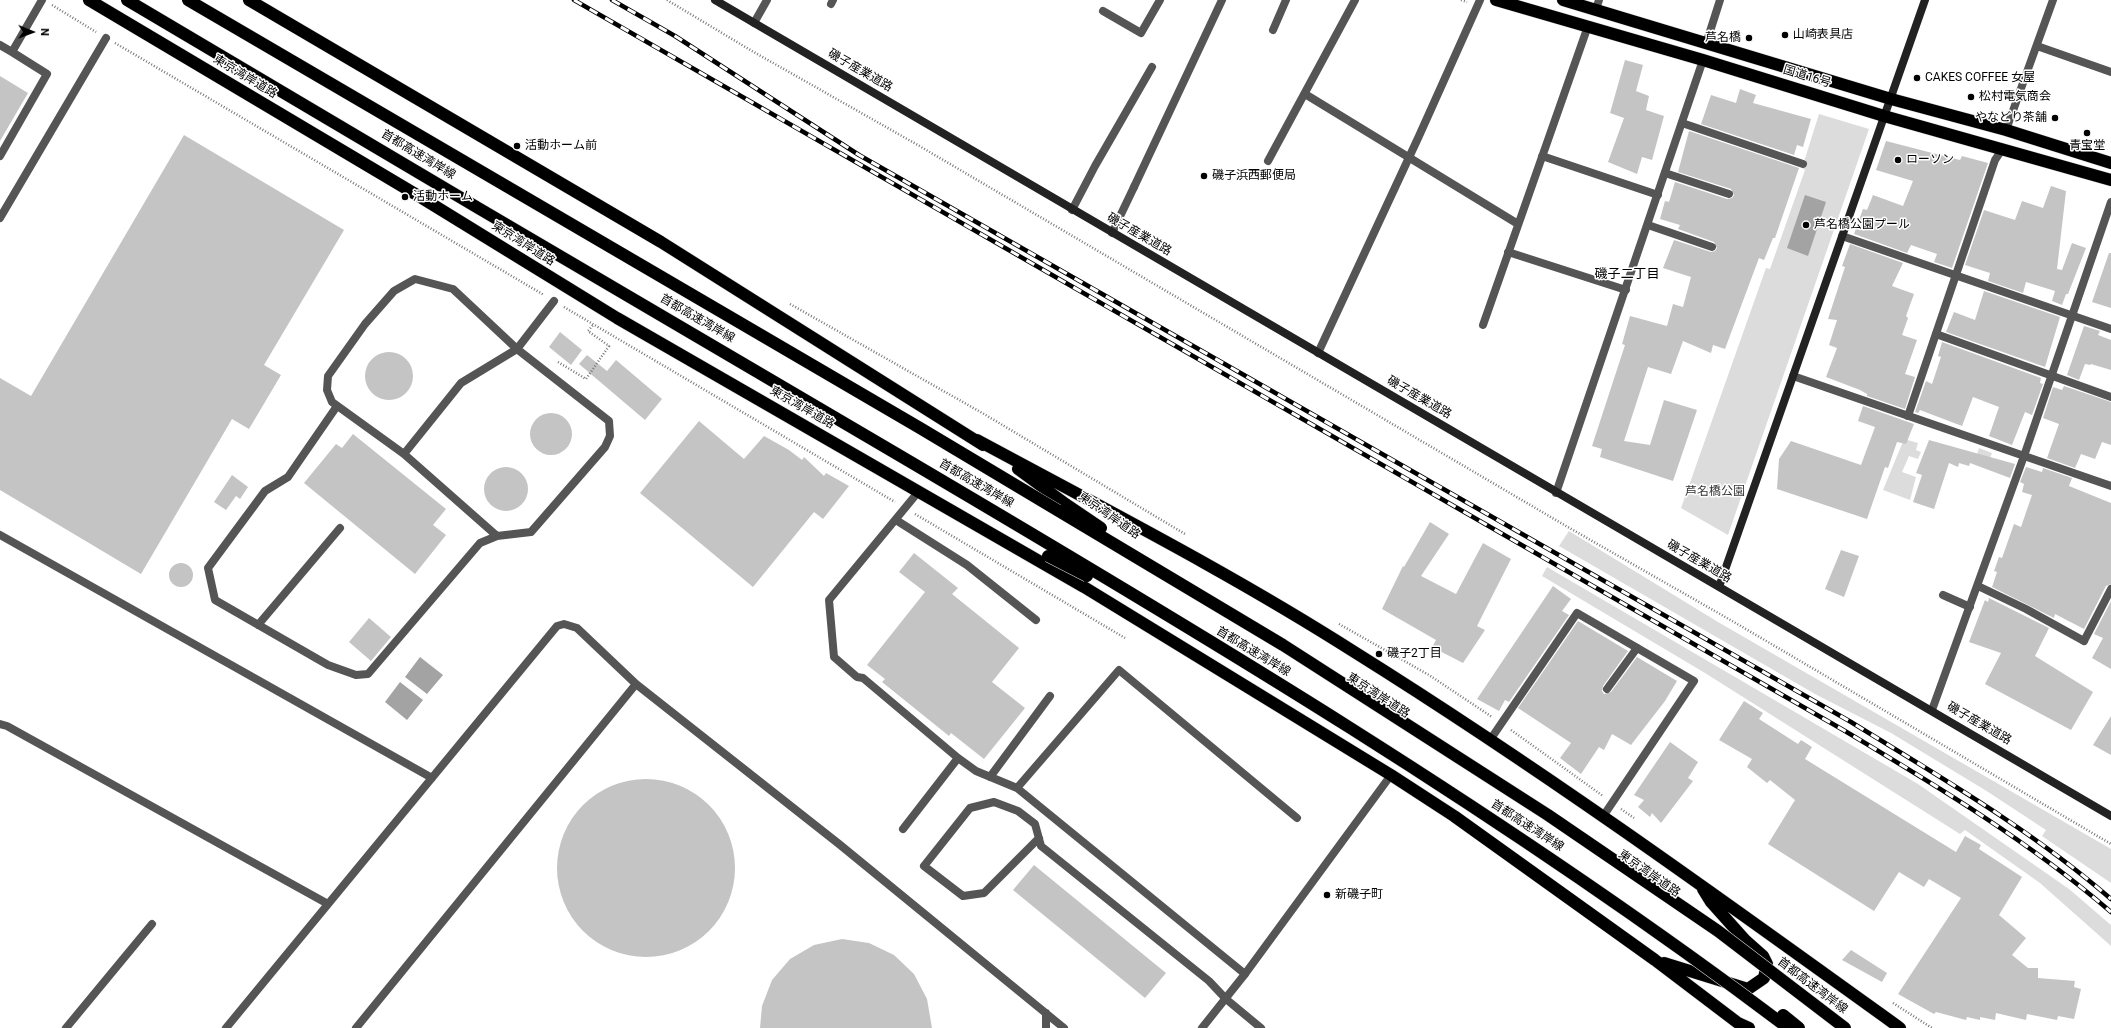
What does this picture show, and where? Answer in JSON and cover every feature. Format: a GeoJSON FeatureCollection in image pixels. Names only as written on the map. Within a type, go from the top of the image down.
{"type":"FeatureCollection","features":[{"type":"Feature","properties":{"kind":"highway","name":"東京湾岸道路"},"geometry":{"type":"LineString","coordinates":[[89,0],[403,187],[617,318],[1084,587],[1391,775],[1454,816],[1655,960],[1738,1023],[1749,1028]]}},
{"type":"Feature","properties":{"kind":"highway","name":"首都高速湾岸線"},"geometry":{"type":"LineString","coordinates":[[127,0],[991,509],[1276,683],[1537,848],[1704,964],[1788,1028]]}},
{"type":"Feature","properties":{"kind":"highway","name":"首都高速湾岸線"},"geometry":{"type":"LineString","coordinates":[[188,0],[920,428],[1283,646],[1548,815],[1718,932],[1845,1028]]}},
{"type":"Feature","properties":{"kind":"highway","name":"東京湾岸道路"},"geometry":{"type":"LineString","coordinates":[[249,0],[661,242],[977,440],[1067,505],[1238,623],[1507,795],[1629,877],[1757,966],[1837,1028]]}},
{"type":"Feature","properties":{"kind":"highway","name":"国道16号"},"geometry":{"type":"LineString","coordinates":[[1496,0],[1703,60],[1884,116],[2003,148],[2111,180]]}},
{"type":"Feature","properties":{"kind":"highway","name":"国道16号"},"geometry":{"type":"LineString","coordinates":[[1563,0],[1597,5],[1706,44],[1891,99],[2006,130],[2111,163]]}},
{"type":"Feature","properties":{"kind":"highway","name":"東京湾岸道路"},"geometry":{"type":"LineString","coordinates":[[977,440],[1228,575],[1356,652],[1604,815],[1900,1028]]}},
{"type":"Feature","properties":{"kind":"highway","name":"東京湾岸道路"},"geometry":{"type":"LineString","coordinates":[[945,507],[1048,556],[1234,651],[1482,804],[1558,854],[1698,952],[1799,1028]]}},
{"type":"Feature","properties":{"kind":"highway","name":"東京湾岸道路"},"geometry":{"type":"LineString","coordinates":[[1655,960],[1748,989],[1764,978],[1767,964],[1763,956],[1745,940],[1711,902],[1698,882]]}},
{"type":"Feature","properties":{"kind":"street","name":"磯子産業道路"},"geometry":{"type":"LineString","coordinates":[[715,0],[2111,816]]}},
{"type":"Feature","properties":{"kind":"street"},"geometry":{"type":"LineString","coordinates":[[754,23],[767,0]]}},
{"type":"Feature","properties":{"kind":"street"},"geometry":{"type":"LineString","coordinates":[[1103,11],[1141,33],[1160,0]]}},
{"type":"Feature","properties":{"kind":"street"},"geometry":{"type":"LineString","coordinates":[[1112,233],[1222,0]]}},
{"type":"Feature","properties":{"kind":"street"},"geometry":{"type":"LineString","coordinates":[[1273,30],[1286,0]]}},
{"type":"Feature","properties":{"kind":"street"},"geometry":{"type":"LineString","coordinates":[[1268,162],[1354,0]]}},
{"type":"Feature","properties":{"kind":"street"},"geometry":{"type":"LineString","coordinates":[[1318,353],[1480,0]]}},
{"type":"Feature","properties":{"kind":"street"},"geometry":{"type":"LineString","coordinates":[[1706,44],[1720,0]]}},
{"type":"Feature","properties":{"kind":"street"},"geometry":{"type":"LineString","coordinates":[[1719,587],[1925,0]]}},
{"type":"Feature","properties":{"kind":"street"},"geometry":{"type":"LineString","coordinates":[[2006,130],[2053,0]]}},
{"type":"Feature","properties":{"kind":"street"},"geometry":{"type":"LineString","coordinates":[[12,52],[46,2]]}},
{"type":"Feature","properties":{"kind":"street"},"geometry":{"type":"LineString","coordinates":[[1483,324],[1588,26]]}},
{"type":"Feature","properties":{"kind":"street"},"geometry":{"type":"LineString","coordinates":[[0,218],[106,38]]}},
{"type":"Feature","properties":{"kind":"street"},"geometry":{"type":"LineString","coordinates":[[0,45],[47,74],[0,156]]}},
{"type":"Feature","properties":{"kind":"street"},"geometry":{"type":"LineString","coordinates":[[2037,46],[2111,72]]}},
{"type":"Feature","properties":{"kind":"street"},"geometry":{"type":"LineString","coordinates":[[1556,492],[1703,60]]}},
{"type":"Feature","properties":{"kind":"street"},"geometry":{"type":"LineString","coordinates":[[1072,210],[1095,166],[1152,67]]}},
{"type":"Feature","properties":{"kind":"street"},"geometry":{"type":"LineString","coordinates":[[1305,94],[1409,156],[1518,224]]}},
{"type":"Feature","properties":{"kind":"street"},"geometry":{"type":"LineString","coordinates":[[1682,123],[1803,164]]}},
{"type":"Feature","properties":{"kind":"street"},"geometry":{"type":"LineString","coordinates":[[1908,416],[1995,160],[2003,148]]}},
{"type":"Feature","properties":{"kind":"street"},"geometry":{"type":"LineString","coordinates":[[1542,156],[1658,195]]}},
{"type":"Feature","properties":{"kind":"street"},"geometry":{"type":"LineString","coordinates":[[1665,174],[1729,194]]}},
{"type":"Feature","properties":{"kind":"street"},"geometry":{"type":"LineString","coordinates":[[1932,710],[2024,456],[2111,202]]}},
{"type":"Feature","properties":{"kind":"street"},"geometry":{"type":"LineString","coordinates":[[1648,225],[1712,247]]}},
{"type":"Feature","properties":{"kind":"street"},"geometry":{"type":"LineString","coordinates":[[1842,236],[1956,274],[2111,329]]}},
{"type":"Feature","properties":{"kind":"street"},"geometry":{"type":"LineString","coordinates":[[1508,252],[1626,290]]}},
{"type":"Feature","properties":{"kind":"street"},"geometry":{"type":"LineString","coordinates":[[337,406],[288,477],[265,491],[208,568],[215,600],[328,665],[356,675],[368,674],[480,543],[497,536],[531,532],[605,447],[610,436],[609,421],[517,349],[453,288],[415,279],[394,291],[365,324],[328,376],[327,390],[332,402],[404,454],[497,536]]}},
{"type":"Feature","properties":{"kind":"street"},"geometry":{"type":"LineString","coordinates":[[404,454],[461,383],[517,349],[554,301]]}},
{"type":"Feature","properties":{"kind":"street"},"geometry":{"type":"LineString","coordinates":[[1936,334],[2111,397]]}},
{"type":"Feature","properties":{"kind":"street"},"geometry":{"type":"LineString","coordinates":[[1793,376],[2111,486]]}},
{"type":"Feature","properties":{"kind":"street"},"geometry":{"type":"LineString","coordinates":[[919,491],[829,600],[834,657],[857,677],[863,678],[958,758],[976,771],[1017,788],[1246,974]]}},
{"type":"Feature","properties":{"kind":"street"},"geometry":{"type":"LineString","coordinates":[[896,520],[967,565],[1036,620]]}},
{"type":"Feature","properties":{"kind":"street"},"geometry":{"type":"LineString","coordinates":[[258,625],[340,528]]}},
{"type":"Feature","properties":{"kind":"street"},"geometry":{"type":"LineString","coordinates":[[0,535],[432,778]]}},
{"type":"Feature","properties":{"kind":"street"},"geometry":{"type":"LineString","coordinates":[[1978,586],[2026,608],[2084,641],[2111,590]]}},
{"type":"Feature","properties":{"kind":"street"},"geometry":{"type":"LineString","coordinates":[[1943,595],[1970,607]]}},
{"type":"Feature","properties":{"kind":"street"},"geometry":{"type":"LineString","coordinates":[[1490,740],[1577,613],[1694,681],[1611,802],[1604,815]]}},
{"type":"Feature","properties":{"kind":"street"},"geometry":{"type":"LineString","coordinates":[[226,1028],[557,626],[564,624],[577,628],[636,684],[839,844],[1064,1028]]}},
{"type":"Feature","properties":{"kind":"street"},"geometry":{"type":"LineString","coordinates":[[1607,689],[1637,648]]}},
{"type":"Feature","properties":{"kind":"street"},"geometry":{"type":"LineString","coordinates":[[1017,788],[1119,670],[1297,818]]}},
{"type":"Feature","properties":{"kind":"street"},"geometry":{"type":"LineString","coordinates":[[356,1028],[636,684]]}},
{"type":"Feature","properties":{"kind":"street"},"geometry":{"type":"LineString","coordinates":[[990,777],[1050,696]]}},
{"type":"Feature","properties":{"kind":"street"},"geometry":{"type":"LineString","coordinates":[[0,724],[7,726],[328,904]]}},
{"type":"Feature","properties":{"kind":"street"},"geometry":{"type":"LineString","coordinates":[[903,829],[958,758]]}},
{"type":"Feature","properties":{"kind":"street"},"geometry":{"type":"LineString","coordinates":[[1202,1028],[1246,974],[1391,775]]}},
{"type":"Feature","properties":{"kind":"street"},"geometry":{"type":"LineString","coordinates":[[1038,838],[984,893],[976,896],[963,896],[924,866],[970,808],[994,802],[1018,811],[1035,824],[1041,846],[1210,981],[1226,999],[1261,1028]]}},
{"type":"Feature","properties":{"kind":"street"},"geometry":{"type":"LineString","coordinates":[[66,1028],[152,924]]}},
{"type":"Feature","properties":{"kind":"street"},"geometry":{"type":"LineString","coordinates":[[1046,1013],[1046,1028]]}},
{"type":"Feature","properties":{"kind":"path"},"geometry":{"type":"LineString","coordinates":[[667,0],[752,51],[916,144],[1566,526],[1734,622],[2111,844]]}},
{"type":"Feature","properties":{"kind":"path"},"geometry":{"type":"LineString","coordinates":[[46,2],[1125,638]]}},
{"type":"Feature","properties":{"kind":"path"},"geometry":{"type":"LineString","coordinates":[[608,333],[617,318]]}},
{"type":"Feature","properties":{"kind":"path"},"geometry":{"type":"LineString","coordinates":[[558,362],[586,379],[609,346],[588,331],[594,324]]}},
{"type":"Feature","properties":{"kind":"green space","name":"芦名橋公園"},"geometry":{"type":"Polygon","coordinates":[[[1819,114],[1869,129],[1728,535],[1681,508],[1766,268],[1770,269],[1805,170],[1802,168],[1819,114]]]}},
{"type":"Feature","properties":{"kind":"green space"},"geometry":{"type":"Polygon","coordinates":[[[1904,439],[1918,443],[1916,450],[1921,452],[1918,459],[1909,456],[1902,472],[1916,477],[1910,500],[1883,490],[1904,439]]]}},
{"type":"Feature","properties":{"kind":"green space"},"geometry":{"type":"Polygon","coordinates":[[[1979,448],[1992,453],[1986,468],[1974,464],[1979,448]]]}},
{"type":"Feature","properties":{"kind":"green space"},"geometry":{"type":"Polygon","coordinates":[[[1569,531],[1718,622],[2111,849],[2111,883],[2042,836],[2046,830],[1985,790],[1891,733],[1815,694],[1559,546],[1569,531]]]}},
{"type":"Feature","properties":{"kind":"green space"},"geometry":{"type":"Polygon","coordinates":[[[1547,567],[1918,784],[2069,889],[2111,925],[2111,946],[2040,883],[1965,830],[1960,834],[1705,673],[1542,576],[1547,567]]]}},
{"type":"Feature","properties":{"kind":"shaded area","name":"芦名橋公園プール"},"geometry":{"type":"Polygon","coordinates":[[[1805,195],[1826,202],[1808,256],[1787,248],[1805,195]]]}},
{"type":"Feature","properties":{"kind":"shaded area"},"geometry":{"type":"Polygon","coordinates":[[[420,657],[443,675],[427,694],[405,677],[420,657]]]}},
{"type":"Feature","properties":{"kind":"shaded area"},"geometry":{"type":"Polygon","coordinates":[[[400,682],[423,700],[407,720],[385,702],[400,682]]]}},
{"type":"Feature","properties":{"kind":"building"},"geometry":{"type":"Polygon","coordinates":[[[1625,60],[1643,65],[1636,91],[1649,96],[1646,110],[1664,116],[1652,160],[1642,157],[1637,174],[1608,162],[1624,118],[1610,113],[1625,60]]]}},
{"type":"Feature","properties":{"kind":"building"},"geometry":{"type":"Polygon","coordinates":[[[0,76],[28,93],[0,141],[0,76]]]}},
{"type":"Feature","properties":{"kind":"building"},"geometry":{"type":"Polygon","coordinates":[[[1740,89],[1756,95],[1753,103],[1811,119],[1803,147],[1797,145],[1794,155],[1701,124],[1711,95],[1736,103],[1740,89]]]}},
{"type":"Feature","properties":{"kind":"building"},"geometry":{"type":"Polygon","coordinates":[[[1689,131],[1799,168],[1775,238],[1773,238],[1764,260],[1759,258],[1725,349],[1713,345],[1711,353],[1683,341],[1671,374],[1648,367],[1624,441],[1650,445],[1664,400],[1697,410],[1673,481],[1600,457],[1602,449],[1592,446],[1625,345],[1622,344],[1630,316],[1667,326],[1673,304],[1683,307],[1691,277],[1663,268],[1674,240],[1711,252],[1715,251],[1717,248],[1714,242],[1678,229],[1680,225],[1660,219],[1665,201],[1669,202],[1675,182],[1727,199],[1732,198],[1734,195],[1731,189],[1678,172],[1689,131]]]}},
{"type":"Feature","properties":{"kind":"building"},"geometry":{"type":"Polygon","coordinates":[[[184,135],[344,230],[264,365],[281,375],[249,429],[232,419],[141,574],[0,490],[0,378],[31,396],[184,135]]]}},
{"type":"Feature","properties":{"kind":"building"},"geometry":{"type":"Polygon","coordinates":[[[1886,141],[1960,160],[1962,156],[1988,163],[1952,268],[1934,262],[1937,254],[1911,245],[1907,253],[1854,234],[1863,209],[1867,210],[1873,195],[1903,206],[1913,181],[1876,170],[1886,141]]]}},
{"type":"Feature","properties":{"kind":"building"},"geometry":{"type":"Polygon","coordinates":[[[2051,186],[2066,191],[2057,269],[2062,270],[2072,243],[2086,248],[2068,294],[2066,294],[2062,305],[2052,301],[2055,291],[2026,282],[2023,293],[1988,281],[1990,273],[1965,265],[1984,210],[2015,220],[2022,201],[2043,208],[2051,186]]]}},
{"type":"Feature","properties":{"kind":"building"},"geometry":{"type":"Polygon","coordinates":[[[1850,244],[1903,263],[1892,286],[1914,294],[1906,316],[1908,318],[1902,335],[1917,340],[1905,374],[1915,377],[1905,409],[1867,396],[1867,394],[1860,390],[1826,377],[1837,348],[1829,345],[1837,320],[1828,319],[1845,267],[1842,266],[1850,244]]]}},
{"type":"Feature","properties":{"kind":"building"},"geometry":{"type":"Polygon","coordinates":[[[2109,253],[2111,253],[2111,308],[2092,302],[2109,253]]]}},
{"type":"Feature","properties":{"kind":"building"},"geometry":{"type":"Polygon","coordinates":[[[1984,291],[2060,317],[2045,367],[1946,332],[1954,312],[1975,320],[1984,291]]]}},
{"type":"Feature","properties":{"kind":"building"},"geometry":{"type":"Polygon","coordinates":[[[2084,326],[2100,331],[2098,335],[2111,340],[2111,370],[2091,364],[2085,364],[2079,380],[2067,375],[2084,326]]]}},
{"type":"Feature","properties":{"kind":"building"},"geometry":{"type":"Polygon","coordinates":[[[560,332],[582,350],[571,365],[549,347],[560,332]]]}},
{"type":"Feature","properties":{"kind":"building"},"geometry":{"type":"Polygon","coordinates":[[[1942,342],[2041,378],[2040,383],[2043,384],[2032,415],[2025,412],[2012,445],[1989,436],[1999,407],[1973,397],[1962,426],[1920,410],[1918,413],[1915,412],[1926,381],[1932,384],[1941,357],[1938,356],[1942,342]]]}},
{"type":"Feature","properties":{"kind":"building"},"geometry":{"type":"Polygon","coordinates":[[[384,352],[394,352],[403,356],[409,362],[412,367],[412,385],[403,396],[394,400],[384,400],[375,396],[369,390],[365,381],[365,371],[369,362],[375,356],[384,352]]]}},
{"type":"Feature","properties":{"kind":"building"},"geometry":{"type":"Polygon","coordinates":[[[587,355],[607,371],[616,360],[662,399],[645,420],[579,364],[587,355]]]}},
{"type":"Feature","properties":{"kind":"building"},"geometry":{"type":"Polygon","coordinates":[[[2064,386],[2111,402],[2111,445],[2102,442],[2095,459],[2081,454],[2075,468],[2047,458],[2059,424],[2043,418],[2053,387],[2062,390],[2064,386]]]}},
{"type":"Feature","properties":{"kind":"building"},"geometry":{"type":"Polygon","coordinates":[[[1863,406],[1914,424],[1906,444],[1897,442],[1888,468],[1885,467],[1867,519],[1777,489],[1779,459],[1791,441],[1861,465],[1875,427],[1858,421],[1863,406]]]}},
{"type":"Feature","properties":{"kind":"building"},"geometry":{"type":"Polygon","coordinates":[[[547,413],[555,413],[563,416],[569,422],[572,434],[569,446],[563,452],[555,455],[547,455],[539,452],[533,446],[530,438],[530,430],[533,422],[539,416],[547,413]]]}},
{"type":"Feature","properties":{"kind":"building"},"geometry":{"type":"Polygon","coordinates":[[[699,421],[744,459],[764,436],[789,450],[802,460],[804,457],[824,476],[826,473],[849,486],[823,519],[814,512],[753,587],[640,493],[699,421]]]}},
{"type":"Feature","properties":{"kind":"building"},"geometry":{"type":"Polygon","coordinates":[[[353,434],[446,509],[433,525],[446,535],[415,574],[304,483],[336,444],[342,448],[353,434]]]}},
{"type":"Feature","properties":{"kind":"building"},"geometry":{"type":"Polygon","coordinates":[[[1929,440],[2015,464],[2010,478],[1970,463],[1969,466],[1959,463],[1958,467],[1949,463],[1934,509],[1913,502],[1922,475],[1916,473],[1929,440]]]}},
{"type":"Feature","properties":{"kind":"building"},"geometry":{"type":"Polygon","coordinates":[[[506,467],[518,471],[524,477],[528,489],[524,501],[518,507],[506,511],[494,507],[488,501],[484,489],[488,477],[494,471],[506,467]]]}},
{"type":"Feature","properties":{"kind":"building"},"geometry":{"type":"Polygon","coordinates":[[[2026,467],[2042,472],[2043,468],[2072,478],[2069,486],[2111,503],[2111,584],[2106,586],[2084,629],[2055,614],[2054,618],[1992,587],[1997,572],[1994,571],[1999,557],[2002,558],[2014,524],[2021,527],[2032,495],[2022,492],[2024,484],[2020,482],[2026,467]]]}},
{"type":"Feature","properties":{"kind":"building"},"geometry":{"type":"Polygon","coordinates":[[[232,475],[248,487],[240,499],[236,496],[226,510],[214,502],[232,475]]]}},
{"type":"Feature","properties":{"kind":"building"},"geometry":{"type":"Polygon","coordinates":[[[1430,522],[1449,534],[1421,576],[1456,594],[1483,543],[1511,559],[1477,626],[1485,630],[1463,663],[1432,647],[1436,640],[1382,609],[1403,566],[1404,567],[1430,522]]]}},
{"type":"Feature","properties":{"kind":"building"},"geometry":{"type":"Polygon","coordinates":[[[1841,550],[1859,556],[1844,597],[1825,589],[1841,550]]]}},
{"type":"Feature","properties":{"kind":"building"},"geometry":{"type":"Polygon","coordinates":[[[914,553],[958,588],[952,594],[1019,648],[992,682],[1025,708],[984,759],[951,733],[949,736],[882,682],[885,679],[867,665],[925,592],[899,572],[914,553]]]}},
{"type":"Feature","properties":{"kind":"building"},"geometry":{"type":"Polygon","coordinates":[[[181,563],[190,566],[193,575],[190,584],[181,587],[172,584],[169,575],[172,566],[181,563]]]}},
{"type":"Feature","properties":{"kind":"building"},"geometry":{"type":"Polygon","coordinates":[[[1553,586],[1571,599],[1562,611],[1569,615],[1509,702],[1505,700],[1499,711],[1477,699],[1553,586]]]}},
{"type":"Feature","properties":{"kind":"building"},"geometry":{"type":"Polygon","coordinates":[[[1989,598],[2049,628],[2035,656],[2093,692],[2071,730],[1985,684],[2001,653],[1969,642],[1985,600],[1988,602],[1989,598]]]}},
{"type":"Feature","properties":{"kind":"building"},"geometry":{"type":"Polygon","coordinates":[[[2111,601],[2111,669],[2092,658],[2103,638],[2094,634],[2111,601]]]}},
{"type":"Feature","properties":{"kind":"building"},"geometry":{"type":"Polygon","coordinates":[[[369,618],[391,637],[371,661],[349,642],[369,618]]]}},
{"type":"Feature","properties":{"kind":"building"},"geometry":{"type":"Polygon","coordinates":[[[1578,621],[1628,651],[1603,686],[1602,691],[1604,694],[1611,692],[1637,657],[1677,681],[1665,701],[1631,745],[1612,734],[1604,750],[1599,747],[1581,774],[1560,758],[1571,743],[1518,708],[1578,621]]]}},
{"type":"Feature","properties":{"kind":"building"},"geometry":{"type":"Polygon","coordinates":[[[1744,701],[1763,713],[1759,719],[1798,744],[1801,740],[1812,747],[1805,759],[1956,852],[1965,836],[1981,845],[1979,849],[2022,877],[1999,915],[2026,938],[2012,955],[2028,968],[2038,968],[2038,978],[2075,981],[2074,987],[2081,989],[2074,1019],[2058,1016],[2057,1020],[2027,1014],[2026,1020],[1996,1013],[1995,1020],[1980,1017],[1980,1020],[1967,1017],[1966,1020],[1936,1012],[1934,1014],[1898,994],[1961,898],[1929,879],[1924,887],[1899,872],[1874,911],[1768,844],[1795,800],[1770,780],[1767,783],[1747,767],[1752,759],[1719,740],[1744,701]]]}},
{"type":"Feature","properties":{"kind":"building"},"geometry":{"type":"Polygon","coordinates":[[[2111,716],[2111,755],[2093,745],[2111,716]]]}},
{"type":"Feature","properties":{"kind":"building"},"geometry":{"type":"Polygon","coordinates":[[[1670,742],[1698,762],[1688,778],[1693,781],[1661,823],[1652,813],[1650,817],[1638,807],[1644,800],[1634,795],[1670,742]]]}},
{"type":"Feature","properties":{"kind":"building"},"geometry":{"type":"Polygon","coordinates":[[[637,779],[655,779],[688,789],[703,799],[715,811],[725,826],[731,842],[735,859],[735,877],[731,894],[725,910],[715,925],[703,937],[688,947],[672,953],[655,957],[637,957],[604,947],[589,937],[577,925],[567,910],[561,894],[557,877],[557,859],[567,826],[577,811],[589,799],[604,789],[620,783],[637,779]]]}},
{"type":"Feature","properties":{"kind":"building"},"geometry":{"type":"Polygon","coordinates":[[[1034,865],[1166,973],[1145,998],[1013,890],[1034,865]]]}},
{"type":"Feature","properties":{"kind":"building"},"geometry":{"type":"Polygon","coordinates":[[[842,939],[869,943],[894,955],[914,974],[927,999],[932,1028],[760,1028],[762,1006],[772,980],[790,959],[814,945],[842,939]]]}},
{"type":"Feature","properties":{"kind":"building"},"geometry":{"type":"Polygon","coordinates":[[[1851,950],[1887,973],[1882,982],[1842,960],[1851,950]]]}},
{"type":"Feature","properties":{"kind":"railway"},"geometry":{"type":"LineString","coordinates":[[574,0],[1845,731],[1948,794],[2015,838],[2080,886],[2111,912]]}},
{"type":"Feature","properties":{"kind":"railway"},"geometry":{"type":"LineString","coordinates":[[612,0],[675,36],[859,155],[1851,722],[1985,805],[2050,850],[2111,899]]}},
{"type":"Feature","properties":{"kind":"place","name":"山崎表具店"},"geometry":{"type":"Point","coordinates":[1785,35]}},
{"type":"Feature","properties":{"kind":"place","name":"芦名橋"},"geometry":{"type":"Point","coordinates":[1749,38]}},
{"type":"Feature","properties":{"kind":"place","name":"CAKES COFFEE 女屋"},"geometry":{"type":"Point","coordinates":[1917,78]}},
{"type":"Feature","properties":{"kind":"place","name":"松村電気商会"},"geometry":{"type":"Point","coordinates":[1971,97]}},
{"type":"Feature","properties":{"kind":"place","name":"やなどり茶舗"},"geometry":{"type":"Point","coordinates":[2055,118]}},
{"type":"Feature","properties":{"kind":"place","name":"青宝堂"},"geometry":{"type":"Point","coordinates":[2087,133]}},
{"type":"Feature","properties":{"kind":"place","name":"活動ホーム前"},"geometry":{"type":"Point","coordinates":[517,146]}},
{"type":"Feature","properties":{"kind":"place","name":"ローソン"},"geometry":{"type":"Point","coordinates":[1898,160]}},
{"type":"Feature","properties":{"kind":"place","name":"磯子浜西郵便局"},"geometry":{"type":"Point","coordinates":[1204,176]}},
{"type":"Feature","properties":{"kind":"place","name":"活動ホーム"},"geometry":{"type":"Point","coordinates":[405,197]}},
{"type":"Feature","properties":{"kind":"place","name":"芦名橋公園プール"},"geometry":{"type":"Point","coordinates":[1806,225]}},
{"type":"Feature","properties":{"kind":"place","name":"磯子2丁目"},"geometry":{"type":"Point","coordinates":[1379,654]}},
{"type":"Feature","properties":{"kind":"place","name":"新磯子町"},"geometry":{"type":"Point","coordinates":[1327,895]}},
{"type":"Feature","properties":{"kind":"district","name":"磯子二丁目"},"geometry":{"type":"Point","coordinates":[1627,275]}}]}
